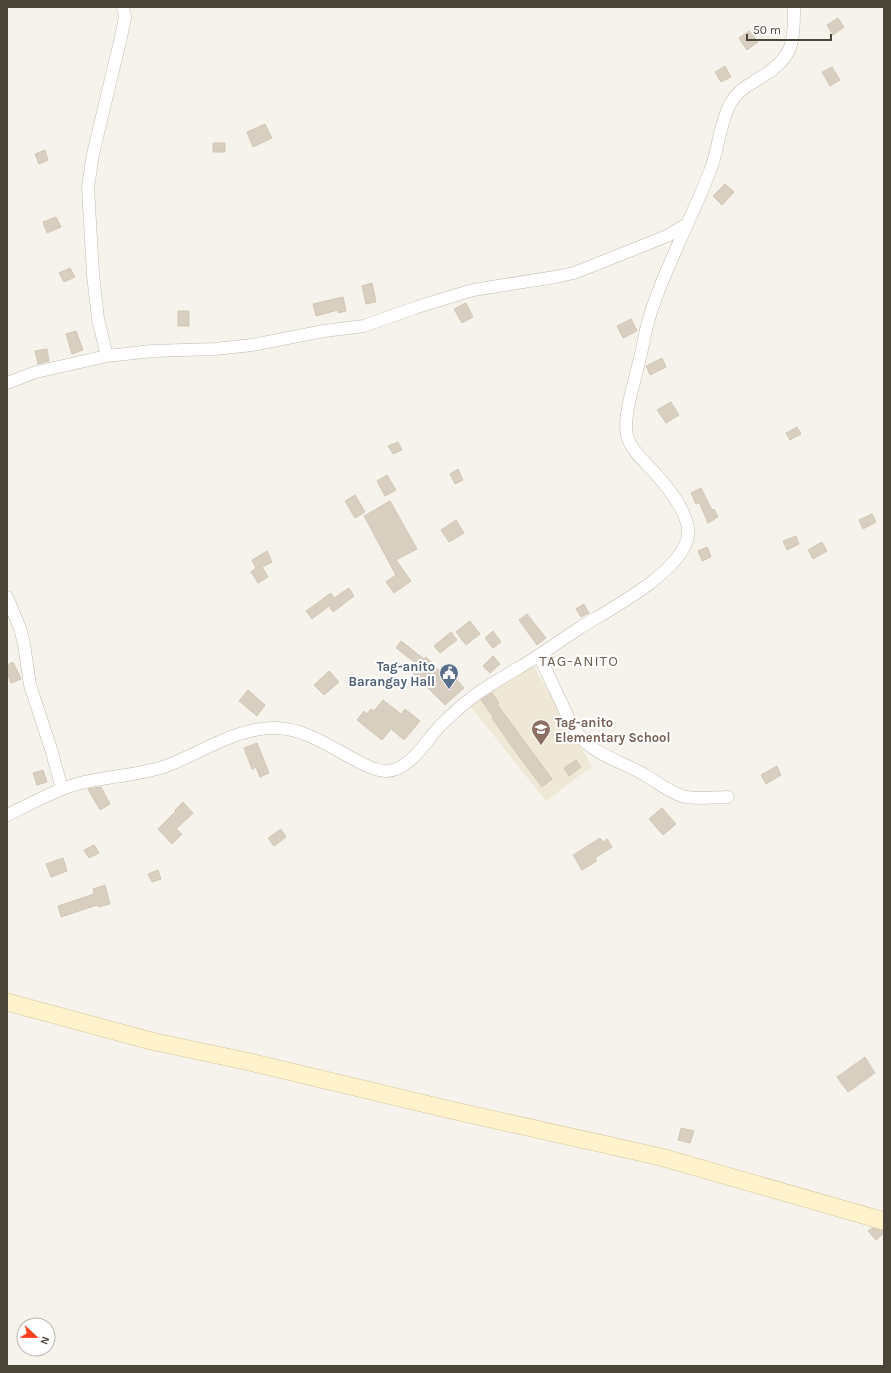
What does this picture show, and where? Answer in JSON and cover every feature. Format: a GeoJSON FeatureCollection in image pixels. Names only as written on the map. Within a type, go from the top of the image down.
{"type":"FeatureCollection","features":[{"type":"Feature","properties":{"kind":"street"},"geometry":{"type":"LineString","coordinates":[[107,356],[98,319],[93,275],[88,187],[93,154],[125,17],[123,7]]}},
{"type":"Feature","properties":{"kind":"street"},"geometry":{"type":"LineString","coordinates":[[7,815],[62,789],[101,779],[163,767],[230,738],[258,730],[277,728],[295,731],[311,736],[368,767],[388,771],[405,764],[427,741],[436,729],[473,696],[612,608],[659,576],[679,558],[687,543],[690,531],[684,515],[665,484],[635,452],[627,434],[628,408],[650,314],[686,225],[712,167],[718,147],[723,119],[732,100],[742,89],[766,75],[783,62],[791,47],[794,30],[794,7]]}},
{"type":"Feature","properties":{"kind":"street"},"geometry":{"type":"LineString","coordinates":[[7,383],[36,372],[107,356],[152,351],[215,349],[252,345],[324,331],[364,326],[417,307],[473,290],[574,273],[667,236],[686,225]]}},
{"type":"Feature","properties":{"kind":"street"},"geometry":{"type":"LineString","coordinates":[[7,597],[20,628],[30,685],[52,749],[62,789]]}},
{"type":"Feature","properties":{"kind":"street"},"geometry":{"type":"LineString","coordinates":[[539,655],[570,722],[578,735],[589,746],[646,775],[670,791],[682,796],[693,798],[728,797]]}},
{"type":"Feature","properties":{"kind":"street"},"geometry":{"type":"LineString","coordinates":[[7,1002],[151,1041],[250,1062],[455,1111],[661,1157],[884,1221]]}},
{"type":"Feature","properties":{"kind":"shaded area","name":"Tag-anito Elementary School"},"geometry":{"type":"Polygon","coordinates":[[[532,664],[592,766],[546,801],[470,706],[532,664]]]}},
{"type":"Feature","properties":{"kind":"building"},"geometry":{"type":"Polygon","coordinates":[[[838,18],[844,27],[833,35],[827,25],[838,18]]]}},
{"type":"Feature","properties":{"kind":"building"},"geometry":{"type":"Polygon","coordinates":[[[749,31],[758,42],[747,50],[739,38],[749,31]]]}},
{"type":"Feature","properties":{"kind":"building"},"geometry":{"type":"Polygon","coordinates":[[[725,66],[731,77],[721,82],[715,72],[725,66]]]}},
{"type":"Feature","properties":{"kind":"building"},"geometry":{"type":"Polygon","coordinates":[[[832,67],[840,80],[830,86],[822,72],[832,67]]]}},
{"type":"Feature","properties":{"kind":"building"},"geometry":{"type":"Polygon","coordinates":[[[265,124],[272,138],[253,147],[247,132],[265,124]]]}},
{"type":"Feature","properties":{"kind":"building"},"geometry":{"type":"Polygon","coordinates":[[[213,143],[225,143],[225,152],[213,152],[213,143]]]}},
{"type":"Feature","properties":{"kind":"building"},"geometry":{"type":"Polygon","coordinates":[[[45,150],[48,160],[39,164],[35,154],[45,150]]]}},
{"type":"Feature","properties":{"kind":"building"},"geometry":{"type":"Polygon","coordinates":[[[725,184],[734,192],[722,205],[713,196],[725,184]]]}},
{"type":"Feature","properties":{"kind":"building"},"geometry":{"type":"Polygon","coordinates":[[[56,217],[61,227],[47,233],[43,222],[56,217]]]}},
{"type":"Feature","properties":{"kind":"building"},"geometry":{"type":"Polygon","coordinates":[[[70,268],[75,277],[64,282],[59,273],[70,268]]]}},
{"type":"Feature","properties":{"kind":"building"},"geometry":{"type":"Polygon","coordinates":[[[372,283],[376,302],[366,304],[362,286],[372,283]]]}},
{"type":"Feature","properties":{"kind":"building"},"geometry":{"type":"Polygon","coordinates":[[[343,297],[346,311],[338,313],[338,310],[316,316],[313,304],[343,297]]]}},
{"type":"Feature","properties":{"kind":"building"},"geometry":{"type":"Polygon","coordinates":[[[466,303],[473,317],[462,323],[454,309],[466,303]]]}},
{"type":"Feature","properties":{"kind":"building"},"geometry":{"type":"Polygon","coordinates":[[[178,311],[189,311],[189,326],[178,326],[178,311]]]}},
{"type":"Feature","properties":{"kind":"building"},"geometry":{"type":"Polygon","coordinates":[[[631,319],[637,331],[623,338],[617,326],[631,319]]]}},
{"type":"Feature","properties":{"kind":"building"},"geometry":{"type":"Polygon","coordinates":[[[76,331],[83,350],[72,354],[66,334],[76,331]]]}},
{"type":"Feature","properties":{"kind":"building"},"geometry":{"type":"Polygon","coordinates":[[[47,349],[49,361],[38,364],[35,351],[47,349]]]}},
{"type":"Feature","properties":{"kind":"building"},"geometry":{"type":"Polygon","coordinates":[[[662,358],[666,367],[650,375],[646,366],[662,358]]]}},
{"type":"Feature","properties":{"kind":"building"},"geometry":{"type":"Polygon","coordinates":[[[671,402],[679,415],[666,423],[657,410],[671,402]]]}},
{"type":"Feature","properties":{"kind":"building"},"geometry":{"type":"Polygon","coordinates":[[[797,427],[801,434],[790,440],[786,433],[797,427]]]}},
{"type":"Feature","properties":{"kind":"building"},"geometry":{"type":"Polygon","coordinates":[[[398,442],[402,450],[393,454],[388,446],[398,442]]]}},
{"type":"Feature","properties":{"kind":"building"},"geometry":{"type":"Polygon","coordinates":[[[458,469],[463,480],[455,484],[450,474],[458,469]]]}},
{"type":"Feature","properties":{"kind":"building"},"geometry":{"type":"Polygon","coordinates":[[[387,475],[396,490],[385,496],[377,481],[387,475]]]}},
{"type":"Feature","properties":{"kind":"building"},"geometry":{"type":"Polygon","coordinates":[[[701,488],[712,510],[714,509],[718,517],[708,523],[699,502],[696,504],[691,493],[701,488]]]}},
{"type":"Feature","properties":{"kind":"building"},"geometry":{"type":"Polygon","coordinates":[[[355,495],[365,512],[355,518],[345,501],[355,495]]]}},
{"type":"Feature","properties":{"kind":"building"},"geometry":{"type":"Polygon","coordinates":[[[390,501],[417,549],[396,560],[411,581],[394,593],[386,582],[396,575],[364,516],[390,501]]]}},
{"type":"Feature","properties":{"kind":"building"},"geometry":{"type":"Polygon","coordinates":[[[872,514],[876,522],[863,529],[859,520],[872,514]]]}},
{"type":"Feature","properties":{"kind":"building"},"geometry":{"type":"Polygon","coordinates":[[[456,520],[464,533],[449,542],[441,530],[456,520]]]}},
{"type":"Feature","properties":{"kind":"building"},"geometry":{"type":"Polygon","coordinates":[[[796,536],[799,544],[787,550],[783,541],[796,536]]]}},
{"type":"Feature","properties":{"kind":"building"},"geometry":{"type":"Polygon","coordinates":[[[822,542],[827,551],[813,559],[808,550],[822,542]]]}},
{"type":"Feature","properties":{"kind":"building"},"geometry":{"type":"Polygon","coordinates":[[[707,547],[711,557],[702,561],[698,551],[707,547]]]}},
{"type":"Feature","properties":{"kind":"building"},"geometry":{"type":"Polygon","coordinates":[[[267,551],[272,562],[262,567],[268,577],[258,583],[251,572],[256,568],[252,560],[267,551]]]}},
{"type":"Feature","properties":{"kind":"building"},"geometry":{"type":"Polygon","coordinates":[[[349,588],[354,596],[333,612],[329,606],[312,619],[306,611],[331,593],[334,598],[349,588]]]}},
{"type":"Feature","properties":{"kind":"building"},"geometry":{"type":"Polygon","coordinates":[[[584,604],[589,613],[581,617],[576,609],[584,604]]]}},
{"type":"Feature","properties":{"kind":"building"},"geometry":{"type":"Polygon","coordinates":[[[527,614],[546,638],[537,645],[519,620],[527,614]]]}},
{"type":"Feature","properties":{"kind":"building"},"geometry":{"type":"Polygon","coordinates":[[[470,621],[480,634],[466,645],[456,632],[470,621]]]}},
{"type":"Feature","properties":{"kind":"building"},"geometry":{"type":"Polygon","coordinates":[[[493,631],[501,642],[493,648],[485,638],[493,631]]]}},
{"type":"Feature","properties":{"kind":"building"},"geometry":{"type":"Polygon","coordinates":[[[451,632],[457,640],[440,653],[434,646],[451,632]]]}},
{"type":"Feature","properties":{"kind":"building"},"geometry":{"type":"Polygon","coordinates":[[[401,641],[424,659],[426,657],[451,682],[455,678],[464,688],[445,705],[411,671],[418,665],[396,648],[401,641]]]}},
{"type":"Feature","properties":{"kind":"building"},"geometry":{"type":"Polygon","coordinates":[[[493,656],[500,664],[490,673],[483,666],[493,656]]]}},
{"type":"Feature","properties":{"kind":"building"},"geometry":{"type":"Polygon","coordinates":[[[13,662],[21,679],[11,683],[7,673],[7,665],[13,662]]]}},
{"type":"Feature","properties":{"kind":"building"},"geometry":{"type":"Polygon","coordinates":[[[329,671],[339,682],[324,695],[314,685],[329,671]]]}},
{"type":"Feature","properties":{"kind":"building"},"geometry":{"type":"Polygon","coordinates":[[[248,690],[265,705],[257,716],[239,701],[248,690]]]}},
{"type":"Feature","properties":{"kind":"building"},"geometry":{"type":"Polygon","coordinates":[[[492,693],[499,703],[497,704],[552,779],[542,787],[492,718],[493,716],[481,700],[492,693]]]}},
{"type":"Feature","properties":{"kind":"building"},"geometry":{"type":"Polygon","coordinates":[[[383,700],[401,714],[405,709],[420,721],[404,740],[391,729],[382,740],[357,720],[364,711],[367,714],[371,709],[374,711],[383,700]]]}},
{"type":"Feature","properties":{"kind":"building"},"geometry":{"type":"Polygon","coordinates":[[[257,743],[269,773],[260,777],[256,767],[252,769],[244,748],[257,743]]]}},
{"type":"Feature","properties":{"kind":"building"},"geometry":{"type":"Polygon","coordinates":[[[576,760],[581,767],[569,776],[564,768],[576,760]]]}},
{"type":"Feature","properties":{"kind":"building"},"geometry":{"type":"Polygon","coordinates":[[[777,766],[781,775],[766,784],[761,775],[777,766]]]}},
{"type":"Feature","properties":{"kind":"building"},"geometry":{"type":"Polygon","coordinates":[[[43,770],[47,782],[37,785],[33,773],[43,770]]]}},
{"type":"Feature","properties":{"kind":"building"},"geometry":{"type":"Polygon","coordinates":[[[101,787],[110,804],[100,810],[88,789],[101,787]]]}},
{"type":"Feature","properties":{"kind":"building"},"geometry":{"type":"Polygon","coordinates":[[[183,802],[193,813],[176,829],[182,834],[172,844],[158,829],[183,802]]]}},
{"type":"Feature","properties":{"kind":"building"},"geometry":{"type":"Polygon","coordinates":[[[662,808],[676,824],[663,835],[649,819],[662,808]]]}},
{"type":"Feature","properties":{"kind":"building"},"geometry":{"type":"Polygon","coordinates":[[[281,829],[286,837],[274,846],[268,838],[281,829]]]}},
{"type":"Feature","properties":{"kind":"building"},"geometry":{"type":"Polygon","coordinates":[[[600,838],[603,842],[607,839],[612,847],[595,858],[597,861],[582,870],[573,855],[600,838]]]}},
{"type":"Feature","properties":{"kind":"building"},"geometry":{"type":"Polygon","coordinates":[[[94,845],[99,853],[89,858],[84,850],[94,845]]]}},
{"type":"Feature","properties":{"kind":"building"},"geometry":{"type":"Polygon","coordinates":[[[63,858],[67,871],[51,877],[46,864],[63,858]]]}},
{"type":"Feature","properties":{"kind":"building"},"geometry":{"type":"Polygon","coordinates":[[[158,870],[161,879],[152,882],[148,874],[158,870]]]}},
{"type":"Feature","properties":{"kind":"building"},"geometry":{"type":"Polygon","coordinates":[[[105,885],[110,904],[98,907],[97,905],[61,917],[58,906],[94,894],[93,889],[105,885]]]}},
{"type":"Feature","properties":{"kind":"building"},"geometry":{"type":"Polygon","coordinates":[[[865,1057],[875,1073],[848,1092],[837,1077],[865,1057]]]}},
{"type":"Feature","properties":{"kind":"building"},"geometry":{"type":"Polygon","coordinates":[[[681,1128],[694,1131],[690,1143],[678,1140],[681,1128]]]}},
{"type":"Feature","properties":{"kind":"building"},"geometry":{"type":"Polygon","coordinates":[[[872,1228],[884,1231],[884,1233],[876,1240],[868,1231],[872,1228]]]}},
{"type":"Feature","properties":{"kind":"place","name":"Tag-anito Barangay Hall"},"geometry":{"type":"Point","coordinates":[449,690]}},
{"type":"Feature","properties":{"kind":"place","name":"Tag-anito Elementary School"},"geometry":{"type":"Point","coordinates":[541,746]}},
{"type":"Feature","properties":{"kind":"district","name":"TAG-ANITO"},"geometry":{"type":"Point","coordinates":[579,661]}}]}
